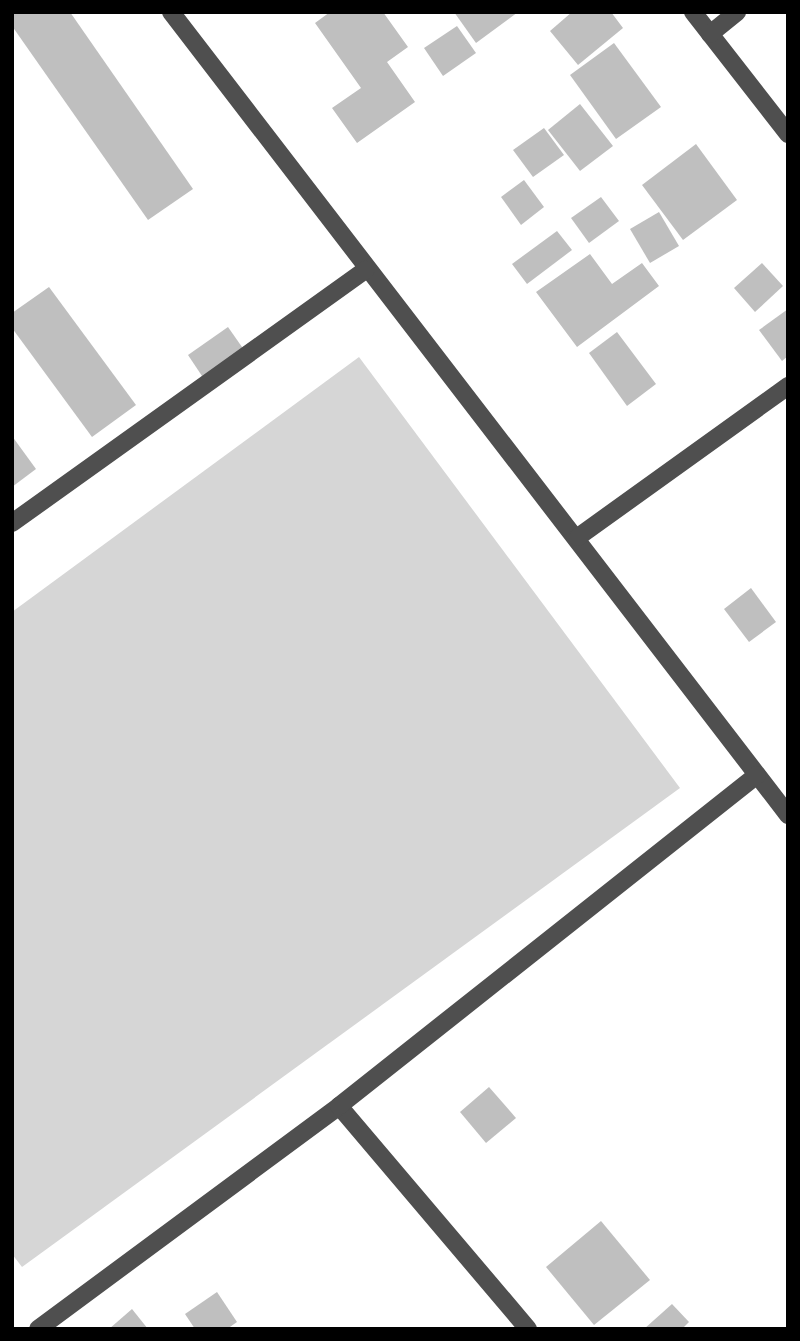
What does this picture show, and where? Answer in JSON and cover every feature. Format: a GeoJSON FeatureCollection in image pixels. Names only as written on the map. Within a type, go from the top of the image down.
{"type":"FeatureCollection","features":[{"type":"Feature","properties":{"kind":"street"},"geometry":{"type":"LineString","coordinates":[[171,12],[366,270],[578,537],[788,815]]}},
{"type":"Feature","properties":{"kind":"street"},"geometry":{"type":"LineString","coordinates":[[693,12],[788,134]]}},
{"type":"Feature","properties":{"kind":"street"},"geometry":{"type":"LineString","coordinates":[[710,34],[737,12]]}},
{"type":"Feature","properties":{"kind":"street"},"geometry":{"type":"LineString","coordinates":[[12,523],[366,270]]}},
{"type":"Feature","properties":{"kind":"street"},"geometry":{"type":"LineString","coordinates":[[578,537],[788,386]]}},
{"type":"Feature","properties":{"kind":"street"},"geometry":{"type":"LineString","coordinates":[[38,1329],[339,1106],[757,775]]}},
{"type":"Feature","properties":{"kind":"street"},"geometry":{"type":"LineString","coordinates":[[339,1106],[528,1329]]}},
{"type":"Feature","properties":{"kind":"shaded area"},"geometry":{"type":"Polygon","coordinates":[[[359,357],[680,788],[22,1267],[12,1254],[12,612],[359,357]]]}},
{"type":"Feature","properties":{"kind":"building"},"geometry":{"type":"Polygon","coordinates":[[[12,12],[70,12],[193,189],[148,220],[12,26],[12,12]]]}},
{"type":"Feature","properties":{"kind":"building"},"geometry":{"type":"Polygon","coordinates":[[[330,12],[383,12],[408,47],[387,62],[415,102],[357,143],[332,108],[361,88],[315,23],[330,12]]]}},
{"type":"Feature","properties":{"kind":"building"},"geometry":{"type":"Polygon","coordinates":[[[454,12],[518,12],[476,43],[454,12]]]}},
{"type":"Feature","properties":{"kind":"building"},"geometry":{"type":"Polygon","coordinates":[[[572,12],[611,12],[623,28],[578,65],[550,31],[572,12]]]}},
{"type":"Feature","properties":{"kind":"building"},"geometry":{"type":"Polygon","coordinates":[[[457,26],[476,53],[443,76],[424,48],[457,26]]]}},
{"type":"Feature","properties":{"kind":"building"},"geometry":{"type":"Polygon","coordinates":[[[614,43],[661,107],[616,139],[570,75],[614,43]]]}},
{"type":"Feature","properties":{"kind":"building"},"geometry":{"type":"Polygon","coordinates":[[[580,104],[613,146],[580,171],[548,130],[580,104]]]}},
{"type":"Feature","properties":{"kind":"building"},"geometry":{"type":"Polygon","coordinates":[[[544,128],[564,155],[533,177],[513,150],[544,128]]]}},
{"type":"Feature","properties":{"kind":"building"},"geometry":{"type":"Polygon","coordinates":[[[696,144],[737,200],[683,240],[642,185],[696,144]]]}},
{"type":"Feature","properties":{"kind":"building"},"geometry":{"type":"Polygon","coordinates":[[[524,180],[544,207],[521,225],[501,197],[524,180]]]}},
{"type":"Feature","properties":{"kind":"building"},"geometry":{"type":"Polygon","coordinates":[[[601,197],[619,221],[589,243],[571,218],[601,197]]]}},
{"type":"Feature","properties":{"kind":"building"},"geometry":{"type":"Polygon","coordinates":[[[659,212],[679,246],[650,263],[630,229],[659,212]]]}},
{"type":"Feature","properties":{"kind":"building"},"geometry":{"type":"Polygon","coordinates":[[[557,231],[572,250],[527,284],[512,264],[557,231]]]}},
{"type":"Feature","properties":{"kind":"building"},"geometry":{"type":"Polygon","coordinates":[[[590,254],[612,284],[642,263],[659,286],[577,347],[536,292],[590,254]]]}},
{"type":"Feature","properties":{"kind":"building"},"geometry":{"type":"Polygon","coordinates":[[[762,263],[783,286],[755,312],[734,288],[762,263]]]}},
{"type":"Feature","properties":{"kind":"building"},"geometry":{"type":"Polygon","coordinates":[[[49,287],[136,405],[92,437],[12,328],[12,313],[49,287]]]}},
{"type":"Feature","properties":{"kind":"building"},"geometry":{"type":"Polygon","coordinates":[[[788,309],[788,356],[782,361],[759,330],[788,309]]]}},
{"type":"Feature","properties":{"kind":"building"},"geometry":{"type":"Polygon","coordinates":[[[228,327],[249,357],[208,385],[188,355],[228,327]]]}},
{"type":"Feature","properties":{"kind":"building"},"geometry":{"type":"Polygon","coordinates":[[[617,332],[656,384],[627,406],[589,353],[617,332]]]}},
{"type":"Feature","properties":{"kind":"building"},"geometry":{"type":"Polygon","coordinates":[[[12,436],[36,469],[12,487],[12,436]]]}},
{"type":"Feature","properties":{"kind":"building"},"geometry":{"type":"Polygon","coordinates":[[[751,588],[776,622],[749,642],[724,609],[751,588]]]}},
{"type":"Feature","properties":{"kind":"building"},"geometry":{"type":"Polygon","coordinates":[[[489,1087],[516,1118],[486,1143],[460,1112],[489,1087]]]}},
{"type":"Feature","properties":{"kind":"building"},"geometry":{"type":"Polygon","coordinates":[[[601,1221],[650,1280],[594,1325],[546,1267],[601,1221]]]}},
{"type":"Feature","properties":{"kind":"building"},"geometry":{"type":"Polygon","coordinates":[[[217,1292],[237,1322],[227,1329],[195,1329],[185,1314],[217,1292]]]}},
{"type":"Feature","properties":{"kind":"building"},"geometry":{"type":"Polygon","coordinates":[[[672,1304],[689,1322],[682,1329],[644,1329],[672,1304]]]}},
{"type":"Feature","properties":{"kind":"building"},"geometry":{"type":"Polygon","coordinates":[[[132,1309],[148,1329],[109,1329],[132,1309]]]}}]}
